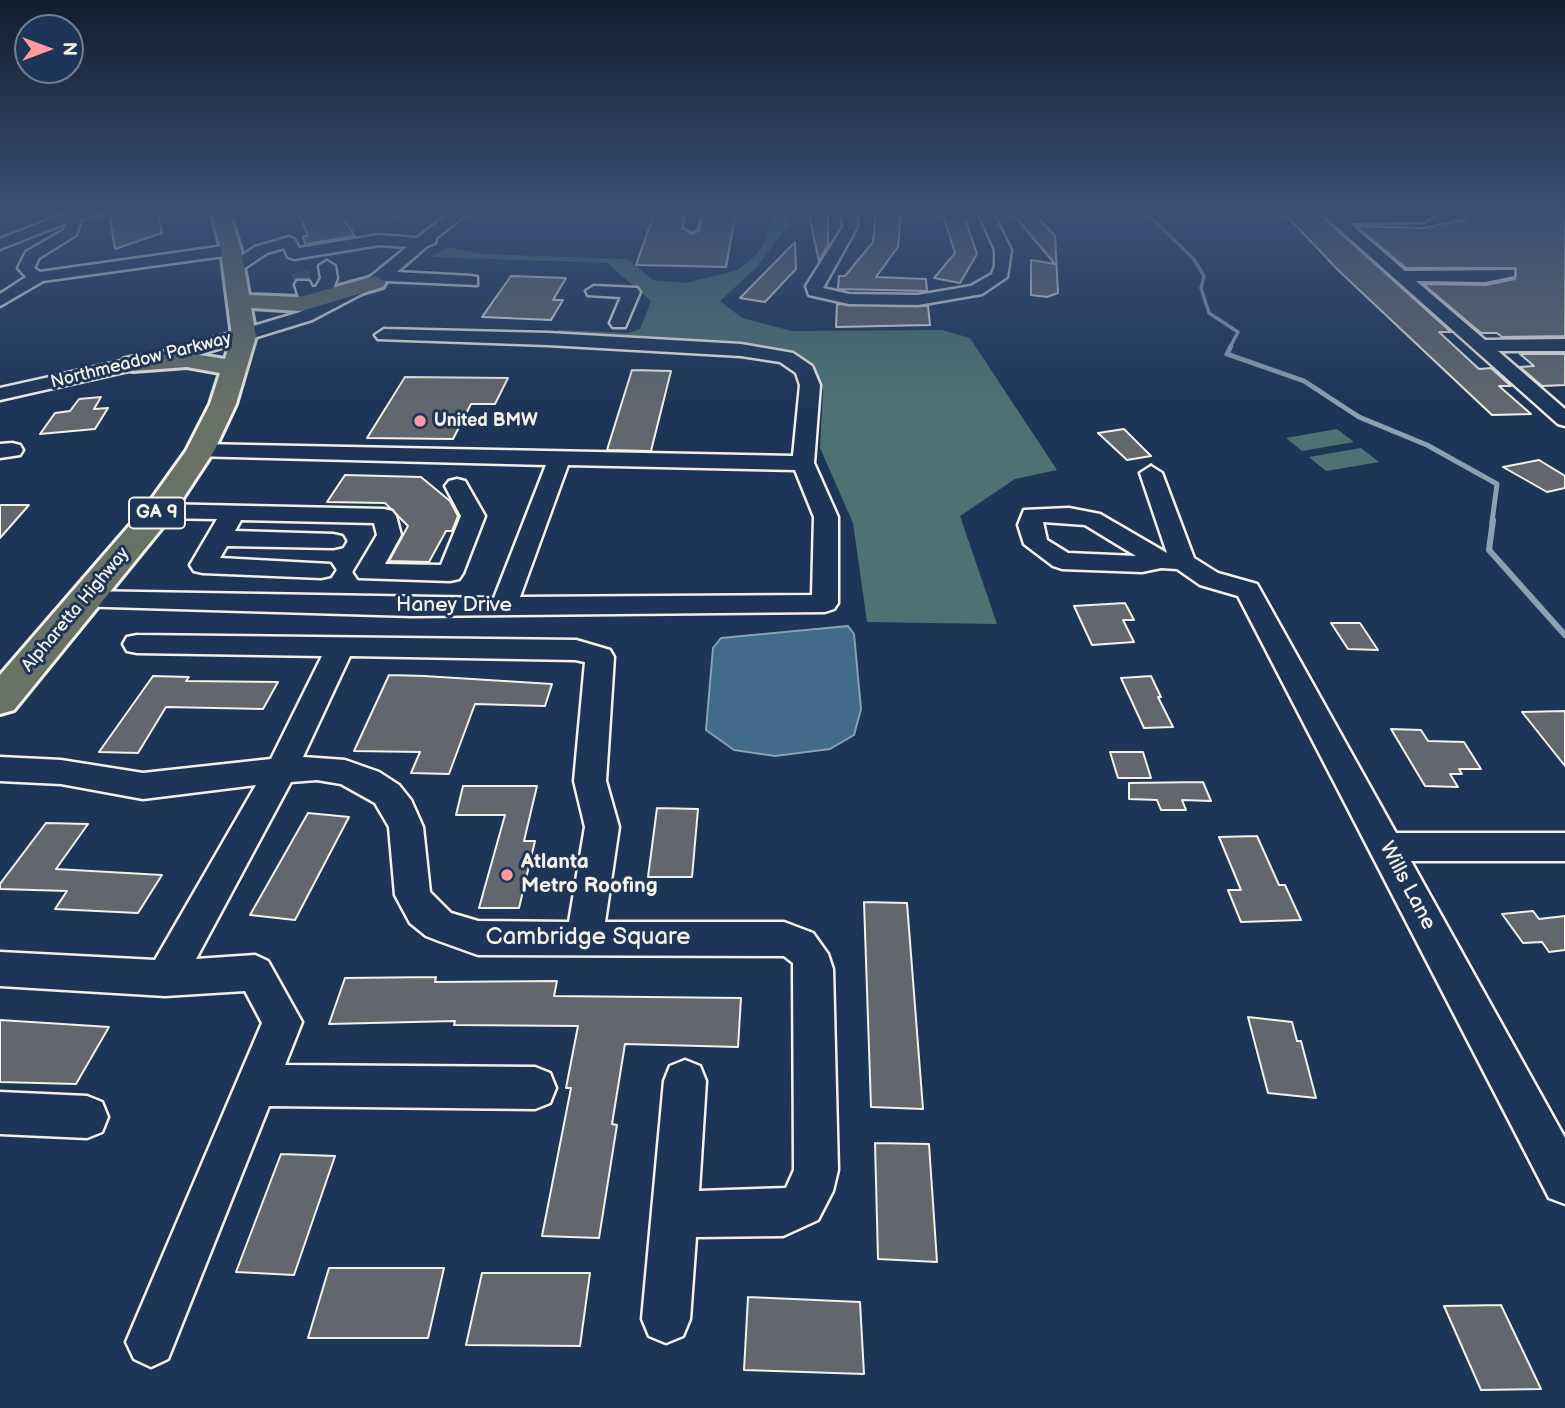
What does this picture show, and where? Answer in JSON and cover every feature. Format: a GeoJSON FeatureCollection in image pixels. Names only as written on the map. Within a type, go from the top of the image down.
{"type":"FeatureCollection","features":[{"type":"Feature","properties":{"kind":"highway","name":"Alpharetta Highway"},"geometry":{"type":"LineString","coordinates":[[0,700],[159,511],[200,451],[223,404],[244,336],[236,277]]}},
{"type":"Feature","properties":{"kind":"highway"},"geometry":{"type":"LineString","coordinates":[[239,301],[300,304],[378,279]]}},
{"type":"Feature","properties":{"kind":"highway"},"geometry":{"type":"LineString","coordinates":[[133,364],[187,360],[234,368]]}},
{"type":"Feature","properties":{"kind":"street"},"geometry":{"type":"LineString","coordinates":[[0,301],[38,277]]}},
{"type":"Feature","properties":{"kind":"street"},"geometry":{"type":"LineString","coordinates":[[301,277],[305,293],[321,291],[330,277]]}},
{"type":"Feature","properties":{"kind":"street"},"geometry":{"type":"LineString","coordinates":[[244,336],[306,316],[381,277]]}},
{"type":"Feature","properties":{"kind":"street"},"geometry":{"type":"LineString","coordinates":[[820,277],[814,286],[815,291],[849,299],[918,300],[976,290],[999,277]]}},
{"type":"Feature","properties":{"kind":"street"},"geometry":{"type":"LineString","coordinates":[[1399,277],[1565,420]]}},
{"type":"Feature","properties":{"kind":"street"},"geometry":{"type":"LineString","coordinates":[[1459,277],[1487,277]]}},
{"type":"Feature","properties":{"kind":"street"},"geometry":{"type":"LineString","coordinates":[[378,279],[471,281]]}},
{"type":"Feature","properties":{"kind":"street"},"geometry":{"type":"LineString","coordinates":[[593,291],[631,292],[619,323]]}},
{"type":"Feature","properties":{"kind":"street"},"geometry":{"type":"LineString","coordinates":[[200,451],[803,463],[810,385],[805,370],[786,357],[741,350],[590,341],[384,335]]}},
{"type":"Feature","properties":{"kind":"street","name":"Northmeadow Parkway"},"geometry":{"type":"LineString","coordinates":[[0,394],[244,336]]}},
{"type":"Feature","properties":{"kind":"street","name":"Northmeadow Parkway"},"geometry":{"type":"LineString","coordinates":[[0,379],[205,339],[244,336]]}},
{"type":"Feature","properties":{"kind":"street"},"geometry":{"type":"LineString","coordinates":[[1479,345],[1565,345]]}},
{"type":"Feature","properties":{"kind":"street"},"geometry":{"type":"LineString","coordinates":[[504,606],[559,459]]}},
{"type":"Feature","properties":{"kind":"street","name":"Haney Drive"},"geometry":{"type":"LineString","coordinates":[[83,600],[412,607],[825,603],[826,517],[803,463]]}},
{"type":"Feature","properties":{"kind":"street","name":"Wills Lane"},"geometry":{"type":"LineString","coordinates":[[1151,473],[1172,561],[1209,579],[1248,590],[1565,1182]]}},
{"type":"Feature","properties":{"kind":"street"},"geometry":{"type":"LineString","coordinates":[[159,511],[384,516],[389,535],[368,572],[450,573],[473,516],[457,486]]}},
{"type":"Feature","properties":{"kind":"street"},"geometry":{"type":"LineString","coordinates":[[233,513],[203,565],[321,570]]}},
{"type":"Feature","properties":{"kind":"street"},"geometry":{"type":"LineString","coordinates":[[332,541],[350,515]]}},
{"type":"Feature","properties":{"kind":"street"},"geometry":{"type":"LineString","coordinates":[[217,538],[332,541],[336,546],[299,603]]}},
{"type":"Feature","properties":{"kind":"street"},"geometry":{"type":"LineString","coordinates":[[137,644],[341,649],[576,650],[600,657],[590,781],[602,827],[584,939]]}},
{"type":"Feature","properties":{"kind":"street"},"geometry":{"type":"LineString","coordinates":[[165,978],[281,770],[341,649]]}},
{"type":"Feature","properties":{"kind":"street","name":"Cambridge Square"},"geometry":{"type":"LineString","coordinates":[[0,769],[61,772],[143,786],[281,770],[317,768],[345,772],[368,780],[387,794],[407,827],[413,895],[423,912],[439,925],[478,938],[784,939],[800,945],[809,954],[814,969],[816,1170],[811,1191],[802,1204],[783,1213],[674,1214]]}},
{"type":"Feature","properties":{"kind":"street"},"geometry":{"type":"LineString","coordinates":[[1387,847],[1565,847]]}},
{"type":"Feature","properties":{"kind":"street"},"geometry":{"type":"LineString","coordinates":[[0,969],[165,978],[255,973],[282,1022],[151,1342]]}},
{"type":"Feature","properties":{"kind":"street"},"geometry":{"type":"LineString","coordinates":[[666,1319],[685,1081]]}},
{"type":"Feature","properties":{"kind":"street"},"geometry":{"type":"LineString","coordinates":[[257,1084],[535,1088]]}},
{"type":"Feature","properties":{"kind":"street"},"geometry":{"type":"LineString","coordinates":[[0,1113],[87,1116]]}},
{"type":"Feature","properties":{"kind":"green space"},"geometry":{"type":"Polygon","coordinates":[[[623,277],[649,277],[653,280],[685,283],[711,277],[747,277],[720,301],[742,318],[792,331],[942,330],[970,338],[1057,470],[1015,479],[960,516],[997,624],[867,622],[853,523],[820,448],[823,391],[814,368],[794,355],[556,336],[558,330],[628,333],[640,329],[651,301],[623,277]]]}},
{"type":"Feature","properties":{"kind":"green space"},"geometry":{"type":"Polygon","coordinates":[[[1337,429],[1354,442],[1302,451],[1286,438],[1337,429]]]}},
{"type":"Feature","properties":{"kind":"green space"},"geometry":{"type":"Polygon","coordinates":[[[1361,448],[1379,462],[1326,471],[1309,457],[1361,448]]]}},
{"type":"Feature","properties":{"kind":"water"},"geometry":{"type":"Polygon","coordinates":[[[848,626],[854,634],[861,709],[854,735],[830,749],[775,756],[734,750],[706,730],[713,648],[721,638],[848,626]]]}},
{"type":"Feature","properties":{"kind":"building"},"geometry":{"type":"Polygon","coordinates":[[[511,277],[566,278],[553,300],[563,300],[551,320],[482,317],[511,277]]]}},
{"type":"Feature","properties":{"kind":"building"},"geometry":{"type":"Polygon","coordinates":[[[761,277],[789,277],[765,302],[740,298],[761,277]]]}},
{"type":"Feature","properties":{"kind":"building"},"geometry":{"type":"Polygon","coordinates":[[[839,277],[876,277],[926,279],[927,291],[838,289],[839,277]]]}},
{"type":"Feature","properties":{"kind":"building"},"geometry":{"type":"Polygon","coordinates":[[[935,277],[964,277],[960,283],[935,277]]]}},
{"type":"Feature","properties":{"kind":"building"},"geometry":{"type":"Polygon","coordinates":[[[1031,277],[1057,277],[1058,293],[1047,297],[1031,295],[1031,277]]]}},
{"type":"Feature","properties":{"kind":"building"},"geometry":{"type":"Polygon","coordinates":[[[1345,277],[1389,277],[1451,332],[1439,332],[1479,369],[1491,368],[1511,386],[1499,386],[1531,414],[1492,415],[1345,277]]]}},
{"type":"Feature","properties":{"kind":"building"},"geometry":{"type":"Polygon","coordinates":[[[1515,277],[1565,277],[1565,336],[1502,337],[1497,333],[1481,333],[1423,284],[1486,285],[1515,279],[1515,277]]]}},
{"type":"Feature","properties":{"kind":"building"},"geometry":{"type":"Polygon","coordinates":[[[837,304],[928,306],[930,325],[836,327],[837,304]]]}},
{"type":"Feature","properties":{"kind":"building"},"geometry":{"type":"Polygon","coordinates":[[[1520,354],[1565,354],[1565,385],[1542,386],[1520,367],[1534,366],[1520,354]]]}},
{"type":"Feature","properties":{"kind":"building"},"geometry":{"type":"Polygon","coordinates":[[[632,370],[671,371],[651,451],[607,450],[632,370]]]}},
{"type":"Feature","properties":{"kind":"building","name":"United BMW"},"geometry":{"type":"Polygon","coordinates":[[[405,377],[508,378],[495,404],[471,404],[453,439],[367,438],[405,377]]]}},
{"type":"Feature","properties":{"kind":"building"},"geometry":{"type":"Polygon","coordinates":[[[101,397],[94,409],[108,408],[95,429],[40,434],[55,413],[70,411],[79,399],[101,397]]]}},
{"type":"Feature","properties":{"kind":"building"},"geometry":{"type":"Polygon","coordinates":[[[1124,429],[1151,456],[1127,460],[1098,433],[1124,429]]]}},
{"type":"Feature","properties":{"kind":"building"},"geometry":{"type":"Polygon","coordinates":[[[1539,460],[1565,476],[1565,488],[1547,492],[1503,467],[1539,460]]]}},
{"type":"Feature","properties":{"kind":"building"},"geometry":{"type":"Polygon","coordinates":[[[345,475],[421,477],[450,501],[458,516],[452,531],[446,531],[429,562],[389,561],[408,526],[385,503],[327,502],[345,475]]]}},
{"type":"Feature","properties":{"kind":"building"},"geometry":{"type":"Polygon","coordinates":[[[0,505],[29,505],[0,538],[0,505]]]}},
{"type":"Feature","properties":{"kind":"building"},"geometry":{"type":"Polygon","coordinates":[[[1125,603],[1134,620],[1123,620],[1134,642],[1092,645],[1074,606],[1125,603]]]}},
{"type":"Feature","properties":{"kind":"building"},"geometry":{"type":"Polygon","coordinates":[[[1331,623],[1360,623],[1378,650],[1348,649],[1331,623]]]}},
{"type":"Feature","properties":{"kind":"building"},"geometry":{"type":"Polygon","coordinates":[[[389,675],[552,684],[545,706],[475,704],[449,774],[411,773],[420,752],[354,751],[389,675]]]}},
{"type":"Feature","properties":{"kind":"building"},"geometry":{"type":"Polygon","coordinates":[[[153,676],[189,677],[186,681],[278,682],[263,709],[166,707],[138,753],[99,752],[153,676]]]}},
{"type":"Feature","properties":{"kind":"building"},"geometry":{"type":"Polygon","coordinates":[[[1151,676],[1173,727],[1144,728],[1121,678],[1151,676]]]}},
{"type":"Feature","properties":{"kind":"building"},"geometry":{"type":"Polygon","coordinates":[[[1565,711],[1565,766],[1522,712],[1565,711]]]}},
{"type":"Feature","properties":{"kind":"building"},"geometry":{"type":"Polygon","coordinates":[[[1391,729],[1421,730],[1428,741],[1464,742],[1481,769],[1459,769],[1462,774],[1450,774],[1458,787],[1425,786],[1391,729]]]}},
{"type":"Feature","properties":{"kind":"building"},"geometry":{"type":"Polygon","coordinates":[[[1110,752],[1143,752],[1151,778],[1118,778],[1110,752]]]}},
{"type":"Feature","properties":{"kind":"building"},"geometry":{"type":"Polygon","coordinates":[[[1203,782],[1211,801],[1182,800],[1186,810],[1161,810],[1157,800],[1129,799],[1129,783],[1203,782]]]}},
{"type":"Feature","properties":{"kind":"building"},"geometry":{"type":"Polygon","coordinates":[[[463,786],[537,786],[524,841],[535,841],[519,908],[479,908],[505,815],[456,815],[463,786]]]}},
{"type":"Feature","properties":{"kind":"building"},"geometry":{"type":"Polygon","coordinates":[[[657,808],[698,809],[692,877],[648,877],[657,808]]]}},
{"type":"Feature","properties":{"kind":"building"},"geometry":{"type":"Polygon","coordinates":[[[308,813],[349,817],[295,920],[250,915],[308,813]]]}},
{"type":"Feature","properties":{"kind":"building"},"geometry":{"type":"Polygon","coordinates":[[[46,823],[88,824],[56,869],[162,875],[138,913],[55,909],[67,891],[0,889],[0,884],[46,823]]]}},
{"type":"Feature","properties":{"kind":"building"},"geometry":{"type":"Polygon","coordinates":[[[1257,836],[1279,885],[1285,885],[1301,920],[1241,922],[1228,890],[1241,890],[1219,837],[1257,836]]]}},
{"type":"Feature","properties":{"kind":"building"},"geometry":{"type":"Polygon","coordinates":[[[864,902],[907,903],[923,1109],[871,1107],[864,902]]]}},
{"type":"Feature","properties":{"kind":"building"},"geometry":{"type":"Polygon","coordinates":[[[1533,911],[1539,919],[1565,916],[1565,950],[1549,952],[1542,942],[1523,943],[1502,914],[1533,911]]]}},
{"type":"Feature","properties":{"kind":"building"},"geometry":{"type":"Polygon","coordinates":[[[436,977],[435,982],[557,981],[554,996],[741,998],[738,1047],[625,1044],[612,1124],[617,1125],[599,1238],[542,1236],[571,1088],[566,1088],[578,1026],[454,1025],[455,1021],[329,1024],[345,978],[436,977]]]}},
{"type":"Feature","properties":{"kind":"building"},"geometry":{"type":"Polygon","coordinates":[[[1248,1017],[1292,1022],[1297,1041],[1301,1041],[1316,1098],[1268,1093],[1248,1017]]]}},
{"type":"Feature","properties":{"kind":"building"},"geometry":{"type":"Polygon","coordinates":[[[0,1020],[109,1027],[76,1084],[0,1082],[0,1020]]]}},
{"type":"Feature","properties":{"kind":"building"},"geometry":{"type":"Polygon","coordinates":[[[875,1143],[929,1144],[937,1262],[878,1259],[875,1143]]]}},
{"type":"Feature","properties":{"kind":"building"},"geometry":{"type":"Polygon","coordinates":[[[281,1154],[335,1156],[294,1275],[236,1272],[281,1154]]]}},
{"type":"Feature","properties":{"kind":"building"},"geometry":{"type":"Polygon","coordinates":[[[329,1268],[444,1268],[428,1338],[308,1338],[329,1268]]]}},
{"type":"Feature","properties":{"kind":"building"},"geometry":{"type":"Polygon","coordinates":[[[482,1273],[590,1273],[580,1346],[466,1345],[482,1273]]]}},
{"type":"Feature","properties":{"kind":"building"},"geometry":{"type":"Polygon","coordinates":[[[748,1297],[860,1302],[864,1374],[744,1370],[748,1297]]]}},
{"type":"Feature","properties":{"kind":"building"},"geometry":{"type":"Polygon","coordinates":[[[1501,1305],[1541,1389],[1481,1390],[1444,1306],[1501,1305]]]}},
{"type":"Feature","properties":{"kind":"waterway"},"geometry":{"type":"LineString","coordinates":[[1204,277],[1201,288],[1209,313],[1238,332],[1230,347]]}},
{"type":"Feature","properties":{"kind":"waterway"},"geometry":{"type":"LineString","coordinates":[[1231,346],[1227,354],[1304,381],[1359,417],[1427,445],[1497,484],[1492,522]]}},
{"type":"Feature","properties":{"kind":"waterway"},"geometry":{"type":"LineString","coordinates":[[1493,520],[1489,550],[1565,635]]}},
{"type":"Feature","properties":{"kind":"tunnel"},"geometry":{"type":"LineString","coordinates":[[301,277],[303,285]]}},
{"type":"Feature","properties":{"kind":"place","name":"United BMW"},"geometry":{"type":"Point","coordinates":[420,421]}},
{"type":"Feature","properties":{"kind":"place","name":"Atlanta Metro Roofing"},"geometry":{"type":"Point","coordinates":[507,875]}}]}
